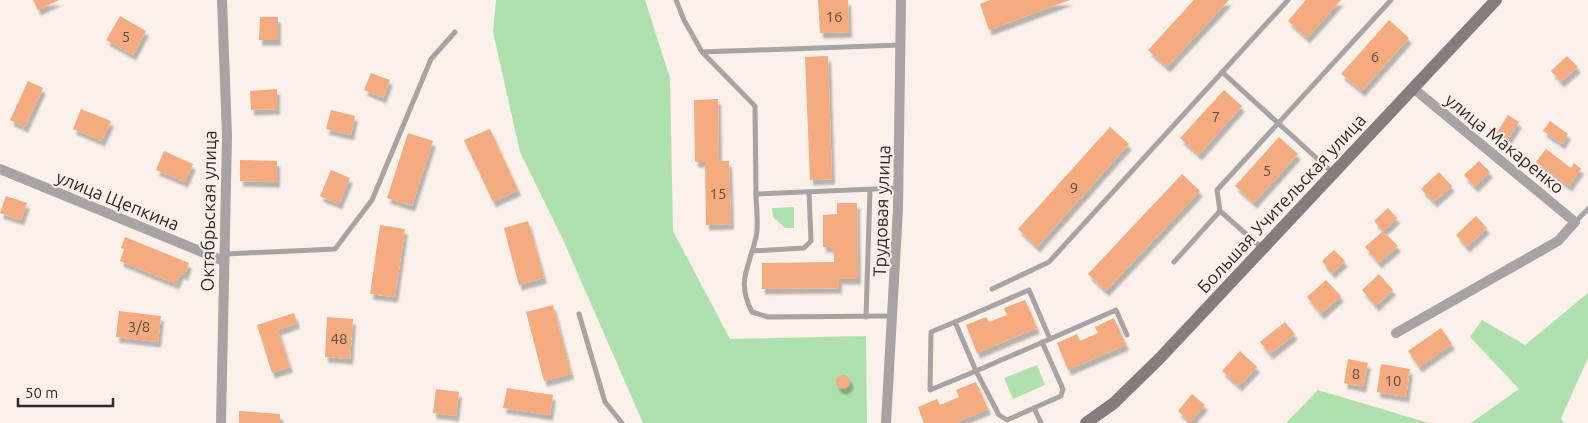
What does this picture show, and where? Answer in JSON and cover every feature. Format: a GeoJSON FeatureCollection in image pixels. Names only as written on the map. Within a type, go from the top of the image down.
{"type":"FeatureCollection","features":[{"type":"Feature","properties":{"kind":"main road","name":"Большая Учительская улица"},"geometry":{"type":"LineString","coordinates":[[1086,423],[1114,403],[1263,248],[1496,0]]}},
{"type":"Feature","properties":{"kind":"street","name":"Октябрьская улица"},"geometry":{"type":"LineString","coordinates":[[221,423],[227,136],[222,0]]}},
{"type":"Feature","properties":{"kind":"street","name":"Трудовая улица"},"geometry":{"type":"LineString","coordinates":[[886,423],[894,316],[901,0]]}},
{"type":"Feature","properties":{"kind":"street","name":"улица Макаренко"},"geometry":{"type":"LineString","coordinates":[[1413,88],[1575,222]]}},
{"type":"Feature","properties":{"kind":"street","name":"улица Щепкина"},"geometry":{"type":"LineString","coordinates":[[0,169],[224,258]]}},
{"type":"Feature","properties":{"kind":"street"},"geometry":{"type":"LineString","coordinates":[[1396,333],[1558,241],[1575,222]]}},
{"type":"Feature","properties":{"kind":"lane"},"geometry":{"type":"LineString","coordinates":[[676,0],[684,20],[702,52],[755,106],[757,235],[744,277],[744,297],[752,312],[768,317],[894,316]]}},
{"type":"Feature","properties":{"kind":"lane"},"geometry":{"type":"LineString","coordinates":[[992,289],[1049,262],[1288,0]]}},
{"type":"Feature","properties":{"kind":"lane"},"geometry":{"type":"LineString","coordinates":[[1263,248],[1220,211],[1217,190],[1391,0]]}},
{"type":"Feature","properties":{"kind":"lane"},"geometry":{"type":"LineString","coordinates":[[224,258],[335,249],[372,200],[431,59],[455,32]]}},
{"type":"Feature","properties":{"kind":"lane"},"geometry":{"type":"LineString","coordinates":[[702,52],[900,45]]}},
{"type":"Feature","properties":{"kind":"lane"},"geometry":{"type":"LineString","coordinates":[[1222,72],[1333,173]]}},
{"type":"Feature","properties":{"kind":"lane"},"geometry":{"type":"LineString","coordinates":[[756,194],[898,188]]}},
{"type":"Feature","properties":{"kind":"lane"},"geometry":{"type":"LineString","coordinates":[[866,317],[870,190]]}},
{"type":"Feature","properties":{"kind":"lane"},"geometry":{"type":"LineString","coordinates":[[752,251],[804,248],[811,241],[809,192]]}},
{"type":"Feature","properties":{"kind":"lane"},"geometry":{"type":"LineString","coordinates":[[1575,222],[1588,209]]}},
{"type":"Feature","properties":{"kind":"lane"},"geometry":{"type":"LineString","coordinates":[[1174,262],[1220,211]]}},
{"type":"Feature","properties":{"kind":"lane"},"geometry":{"type":"LineString","coordinates":[[1050,339],[1029,290],[931,332],[930,390],[1050,339],[1116,310],[1127,335]]}},
{"type":"Feature","properties":{"kind":"lane"},"geometry":{"type":"LineString","coordinates":[[579,314],[604,402],[622,423]]}},
{"type":"Feature","properties":{"kind":"lane"},"geometry":{"type":"LineString","coordinates":[[955,322],[976,370],[999,415],[1007,420],[1062,396],[1063,389],[1042,342]]}},
{"type":"Feature","properties":{"kind":"lane"},"geometry":{"type":"LineString","coordinates":[[1034,408],[1041,423]]}},
{"type":"Feature","properties":{"kind":"green space"},"geometry":{"type":"Polygon","coordinates":[[[496,0],[645,0],[670,78],[673,231],[730,339],[866,336],[867,423],[643,423],[564,242],[520,152],[493,32],[496,0]]]}},
{"type":"Feature","properties":{"kind":"green space"},"geometry":{"type":"Polygon","coordinates":[[[794,207],[794,228],[785,228],[773,217],[772,208],[794,207]]]}},
{"type":"Feature","properties":{"kind":"green space"},"geometry":{"type":"Polygon","coordinates":[[[1588,293],[1588,358],[1561,418],[1564,423],[1471,423],[1519,389],[1470,337],[1482,320],[1525,345],[1588,293]]]}},
{"type":"Feature","properties":{"kind":"green space"},"geometry":{"type":"Polygon","coordinates":[[[1037,365],[1045,385],[1013,399],[1004,378],[1037,365]]]}},
{"type":"Feature","properties":{"kind":"green space"},"geometry":{"type":"Polygon","coordinates":[[[1318,390],[1429,423],[1286,423],[1318,390]]]}},
{"type":"Feature","properties":{"kind":"building"},"geometry":{"type":"Polygon","coordinates":[[[33,0],[59,0],[38,10],[33,0]]]}},
{"type":"Feature","properties":{"kind":"building"},"geometry":{"type":"Polygon","coordinates":[[[818,0],[848,0],[849,32],[820,33],[818,0]]]}},
{"type":"Feature","properties":{"kind":"building"},"geometry":{"type":"Polygon","coordinates":[[[990,0],[1070,0],[989,30],[980,4],[990,0]]]}},
{"type":"Feature","properties":{"kind":"building"},"geometry":{"type":"Polygon","coordinates":[[[1194,0],[1229,0],[1167,67],[1148,50],[1194,0]]]}},
{"type":"Feature","properties":{"kind":"building"},"geometry":{"type":"Polygon","coordinates":[[[1306,0],[1341,0],[1307,38],[1288,21],[1306,0]]]}},
{"type":"Feature","properties":{"kind":"building"},"geometry":{"type":"Polygon","coordinates":[[[120,16],[146,31],[133,55],[106,40],[120,16]]]}},
{"type":"Feature","properties":{"kind":"building"},"geometry":{"type":"Polygon","coordinates":[[[260,17],[278,17],[278,40],[259,40],[260,17]]]}},
{"type":"Feature","properties":{"kind":"building"},"geometry":{"type":"Polygon","coordinates":[[[1389,20],[1409,38],[1362,91],[1341,74],[1389,20]]]}},
{"type":"Feature","properties":{"kind":"building"},"geometry":{"type":"Polygon","coordinates":[[[828,56],[832,179],[810,180],[805,57],[828,56]]]}},
{"type":"Feature","properties":{"kind":"building"},"geometry":{"type":"Polygon","coordinates":[[[1567,56],[1578,67],[1561,82],[1551,71],[1567,56]]]}},
{"type":"Feature","properties":{"kind":"building"},"geometry":{"type":"Polygon","coordinates":[[[371,73],[390,80],[383,98],[364,90],[371,73]]]}},
{"type":"Feature","properties":{"kind":"building"},"geometry":{"type":"Polygon","coordinates":[[[28,81],[43,88],[25,127],[10,120],[28,81]]]}},
{"type":"Feature","properties":{"kind":"building"},"geometry":{"type":"Polygon","coordinates":[[[277,89],[277,109],[251,110],[250,91],[277,89]]]}},
{"type":"Feature","properties":{"kind":"building"},"geometry":{"type":"Polygon","coordinates":[[[1224,90],[1242,106],[1199,155],[1180,138],[1224,90]]]}},
{"type":"Feature","properties":{"kind":"building"},"geometry":{"type":"Polygon","coordinates":[[[718,99],[719,161],[729,161],[731,224],[706,225],[705,162],[695,162],[694,100],[718,99]]]}},
{"type":"Feature","properties":{"kind":"building"},"geometry":{"type":"Polygon","coordinates":[[[81,109],[111,121],[102,141],[73,129],[81,109]]]}},
{"type":"Feature","properties":{"kind":"building"},"geometry":{"type":"Polygon","coordinates":[[[331,110],[355,116],[351,135],[326,129],[331,110]]]}},
{"type":"Feature","properties":{"kind":"building"},"geometry":{"type":"Polygon","coordinates":[[[1508,115],[1519,122],[1507,141],[1496,134],[1508,115]]]}},
{"type":"Feature","properties":{"kind":"building"},"geometry":{"type":"Polygon","coordinates":[[[1550,121],[1568,134],[1562,144],[1543,131],[1550,121]]]}},
{"type":"Feature","properties":{"kind":"building"},"geometry":{"type":"Polygon","coordinates":[[[1110,127],[1129,144],[1037,247],[1018,229],[1110,127]]]}},
{"type":"Feature","properties":{"kind":"building"},"geometry":{"type":"Polygon","coordinates":[[[490,129],[518,190],[493,202],[464,140],[490,129]]]}},
{"type":"Feature","properties":{"kind":"building"},"geometry":{"type":"Polygon","coordinates":[[[408,133],[433,141],[412,206],[387,198],[408,133]]]}},
{"type":"Feature","properties":{"kind":"building"},"geometry":{"type":"Polygon","coordinates":[[[1279,137],[1298,154],[1254,203],[1235,186],[1279,137]]]}},
{"type":"Feature","properties":{"kind":"building"},"geometry":{"type":"Polygon","coordinates":[[[1546,149],[1571,168],[1574,163],[1581,169],[1569,186],[1536,162],[1546,149]]]}},
{"type":"Feature","properties":{"kind":"building"},"geometry":{"type":"Polygon","coordinates":[[[164,151],[193,164],[185,182],[156,170],[164,151]]]}},
{"type":"Feature","properties":{"kind":"building"},"geometry":{"type":"Polygon","coordinates":[[[240,160],[277,161],[277,182],[240,181],[240,160]]]}},
{"type":"Feature","properties":{"kind":"building"},"geometry":{"type":"Polygon","coordinates":[[[1479,161],[1490,172],[1475,187],[1464,175],[1479,161]]]}},
{"type":"Feature","properties":{"kind":"building"},"geometry":{"type":"Polygon","coordinates":[[[331,170],[350,178],[339,204],[320,196],[331,170]]]}},
{"type":"Feature","properties":{"kind":"building"},"geometry":{"type":"Polygon","coordinates":[[[1439,172],[1452,186],[1434,202],[1421,189],[1439,172]]]}},
{"type":"Feature","properties":{"kind":"building"},"geometry":{"type":"Polygon","coordinates":[[[1182,174],[1200,191],[1106,291],[1088,274],[1182,174]]]}},
{"type":"Feature","properties":{"kind":"building"},"geometry":{"type":"Polygon","coordinates":[[[6,196],[27,203],[21,220],[0,213],[6,196]]]}},
{"type":"Feature","properties":{"kind":"building"},"geometry":{"type":"Polygon","coordinates":[[[837,203],[857,203],[858,279],[839,279],[839,288],[762,289],[762,263],[834,262],[834,251],[831,251],[831,247],[823,247],[823,215],[837,214],[837,203]]]}},
{"type":"Feature","properties":{"kind":"building"},"geometry":{"type":"Polygon","coordinates":[[[1388,208],[1397,218],[1383,231],[1374,221],[1388,208]]]}},
{"type":"Feature","properties":{"kind":"building"},"geometry":{"type":"Polygon","coordinates":[[[1476,216],[1487,228],[1467,247],[1456,235],[1476,216]]]}},
{"type":"Feature","properties":{"kind":"building"},"geometry":{"type":"Polygon","coordinates":[[[528,221],[544,278],[519,285],[504,228],[528,221]]]}},
{"type":"Feature","properties":{"kind":"building"},"geometry":{"type":"Polygon","coordinates":[[[380,225],[405,229],[395,297],[370,294],[380,225]]]}},
{"type":"Feature","properties":{"kind":"building"},"geometry":{"type":"Polygon","coordinates":[[[1383,231],[1398,246],[1379,263],[1365,247],[1383,231]]]}},
{"type":"Feature","properties":{"kind":"building"},"geometry":{"type":"Polygon","coordinates":[[[125,237],[189,263],[185,275],[181,273],[176,284],[120,261],[124,249],[121,248],[125,237]]]}},
{"type":"Feature","properties":{"kind":"building"},"geometry":{"type":"Polygon","coordinates":[[[1334,250],[1345,261],[1332,273],[1322,261],[1334,250]]]}},
{"type":"Feature","properties":{"kind":"building"},"geometry":{"type":"Polygon","coordinates":[[[1379,274],[1393,290],[1376,306],[1362,290],[1379,274]]]}},
{"type":"Feature","properties":{"kind":"building"},"geometry":{"type":"Polygon","coordinates":[[[1326,280],[1341,296],[1321,314],[1307,297],[1326,280]]]}},
{"type":"Feature","properties":{"kind":"building"},"geometry":{"type":"Polygon","coordinates":[[[1025,300],[1037,328],[977,353],[966,325],[986,317],[989,322],[1007,315],[1004,308],[1025,300]]]}},
{"type":"Feature","properties":{"kind":"building"},"geometry":{"type":"Polygon","coordinates":[[[553,305],[571,374],[544,381],[526,312],[553,305]]]}},
{"type":"Feature","properties":{"kind":"building"},"geometry":{"type":"Polygon","coordinates":[[[119,311],[161,316],[158,342],[116,337],[119,311]]]}},
{"type":"Feature","properties":{"kind":"building"},"geometry":{"type":"Polygon","coordinates":[[[294,313],[297,323],[278,330],[290,367],[272,373],[257,325],[294,313]]]}},
{"type":"Feature","properties":{"kind":"building"},"geometry":{"type":"Polygon","coordinates":[[[327,317],[353,319],[350,359],[325,357],[327,317]]]}},
{"type":"Feature","properties":{"kind":"building"},"geometry":{"type":"Polygon","coordinates":[[[1114,318],[1126,345],[1068,370],[1057,343],[1077,334],[1080,341],[1098,333],[1095,327],[1114,318]]]}},
{"type":"Feature","properties":{"kind":"building"},"geometry":{"type":"Polygon","coordinates":[[[1285,322],[1295,334],[1270,354],[1260,342],[1285,322]]]}},
{"type":"Feature","properties":{"kind":"building"},"geometry":{"type":"Polygon","coordinates":[[[1441,328],[1452,344],[1419,367],[1408,351],[1441,328]]]}},
{"type":"Feature","properties":{"kind":"building"},"geometry":{"type":"Polygon","coordinates":[[[1240,351],[1257,367],[1239,386],[1222,371],[1240,351]]]}},
{"type":"Feature","properties":{"kind":"building"},"geometry":{"type":"Polygon","coordinates":[[[1348,359],[1368,363],[1363,387],[1344,383],[1348,359]]]}},
{"type":"Feature","properties":{"kind":"building"},"geometry":{"type":"Polygon","coordinates":[[[1381,364],[1410,369],[1406,397],[1377,392],[1381,364]]]}},
{"type":"Feature","properties":{"kind":"building"},"geometry":{"type":"Polygon","coordinates":[[[840,375],[846,375],[850,382],[846,389],[840,389],[836,385],[836,379],[840,375]]]}},
{"type":"Feature","properties":{"kind":"building"},"geometry":{"type":"Polygon","coordinates":[[[976,382],[988,409],[955,423],[924,423],[918,407],[937,399],[940,405],[959,397],[956,390],[976,382]]]}},
{"type":"Feature","properties":{"kind":"building"},"geometry":{"type":"Polygon","coordinates":[[[507,388],[553,395],[550,415],[503,408],[507,388]]]}},
{"type":"Feature","properties":{"kind":"building"},"geometry":{"type":"Polygon","coordinates":[[[436,389],[459,392],[456,416],[433,413],[436,389]]]}},
{"type":"Feature","properties":{"kind":"building"},"geometry":{"type":"Polygon","coordinates":[[[1192,394],[1205,405],[1190,422],[1178,411],[1192,394]]]}},
{"type":"Feature","properties":{"kind":"building"},"geometry":{"type":"Polygon","coordinates":[[[239,411],[280,414],[280,423],[239,423],[239,411]]]}}]}
